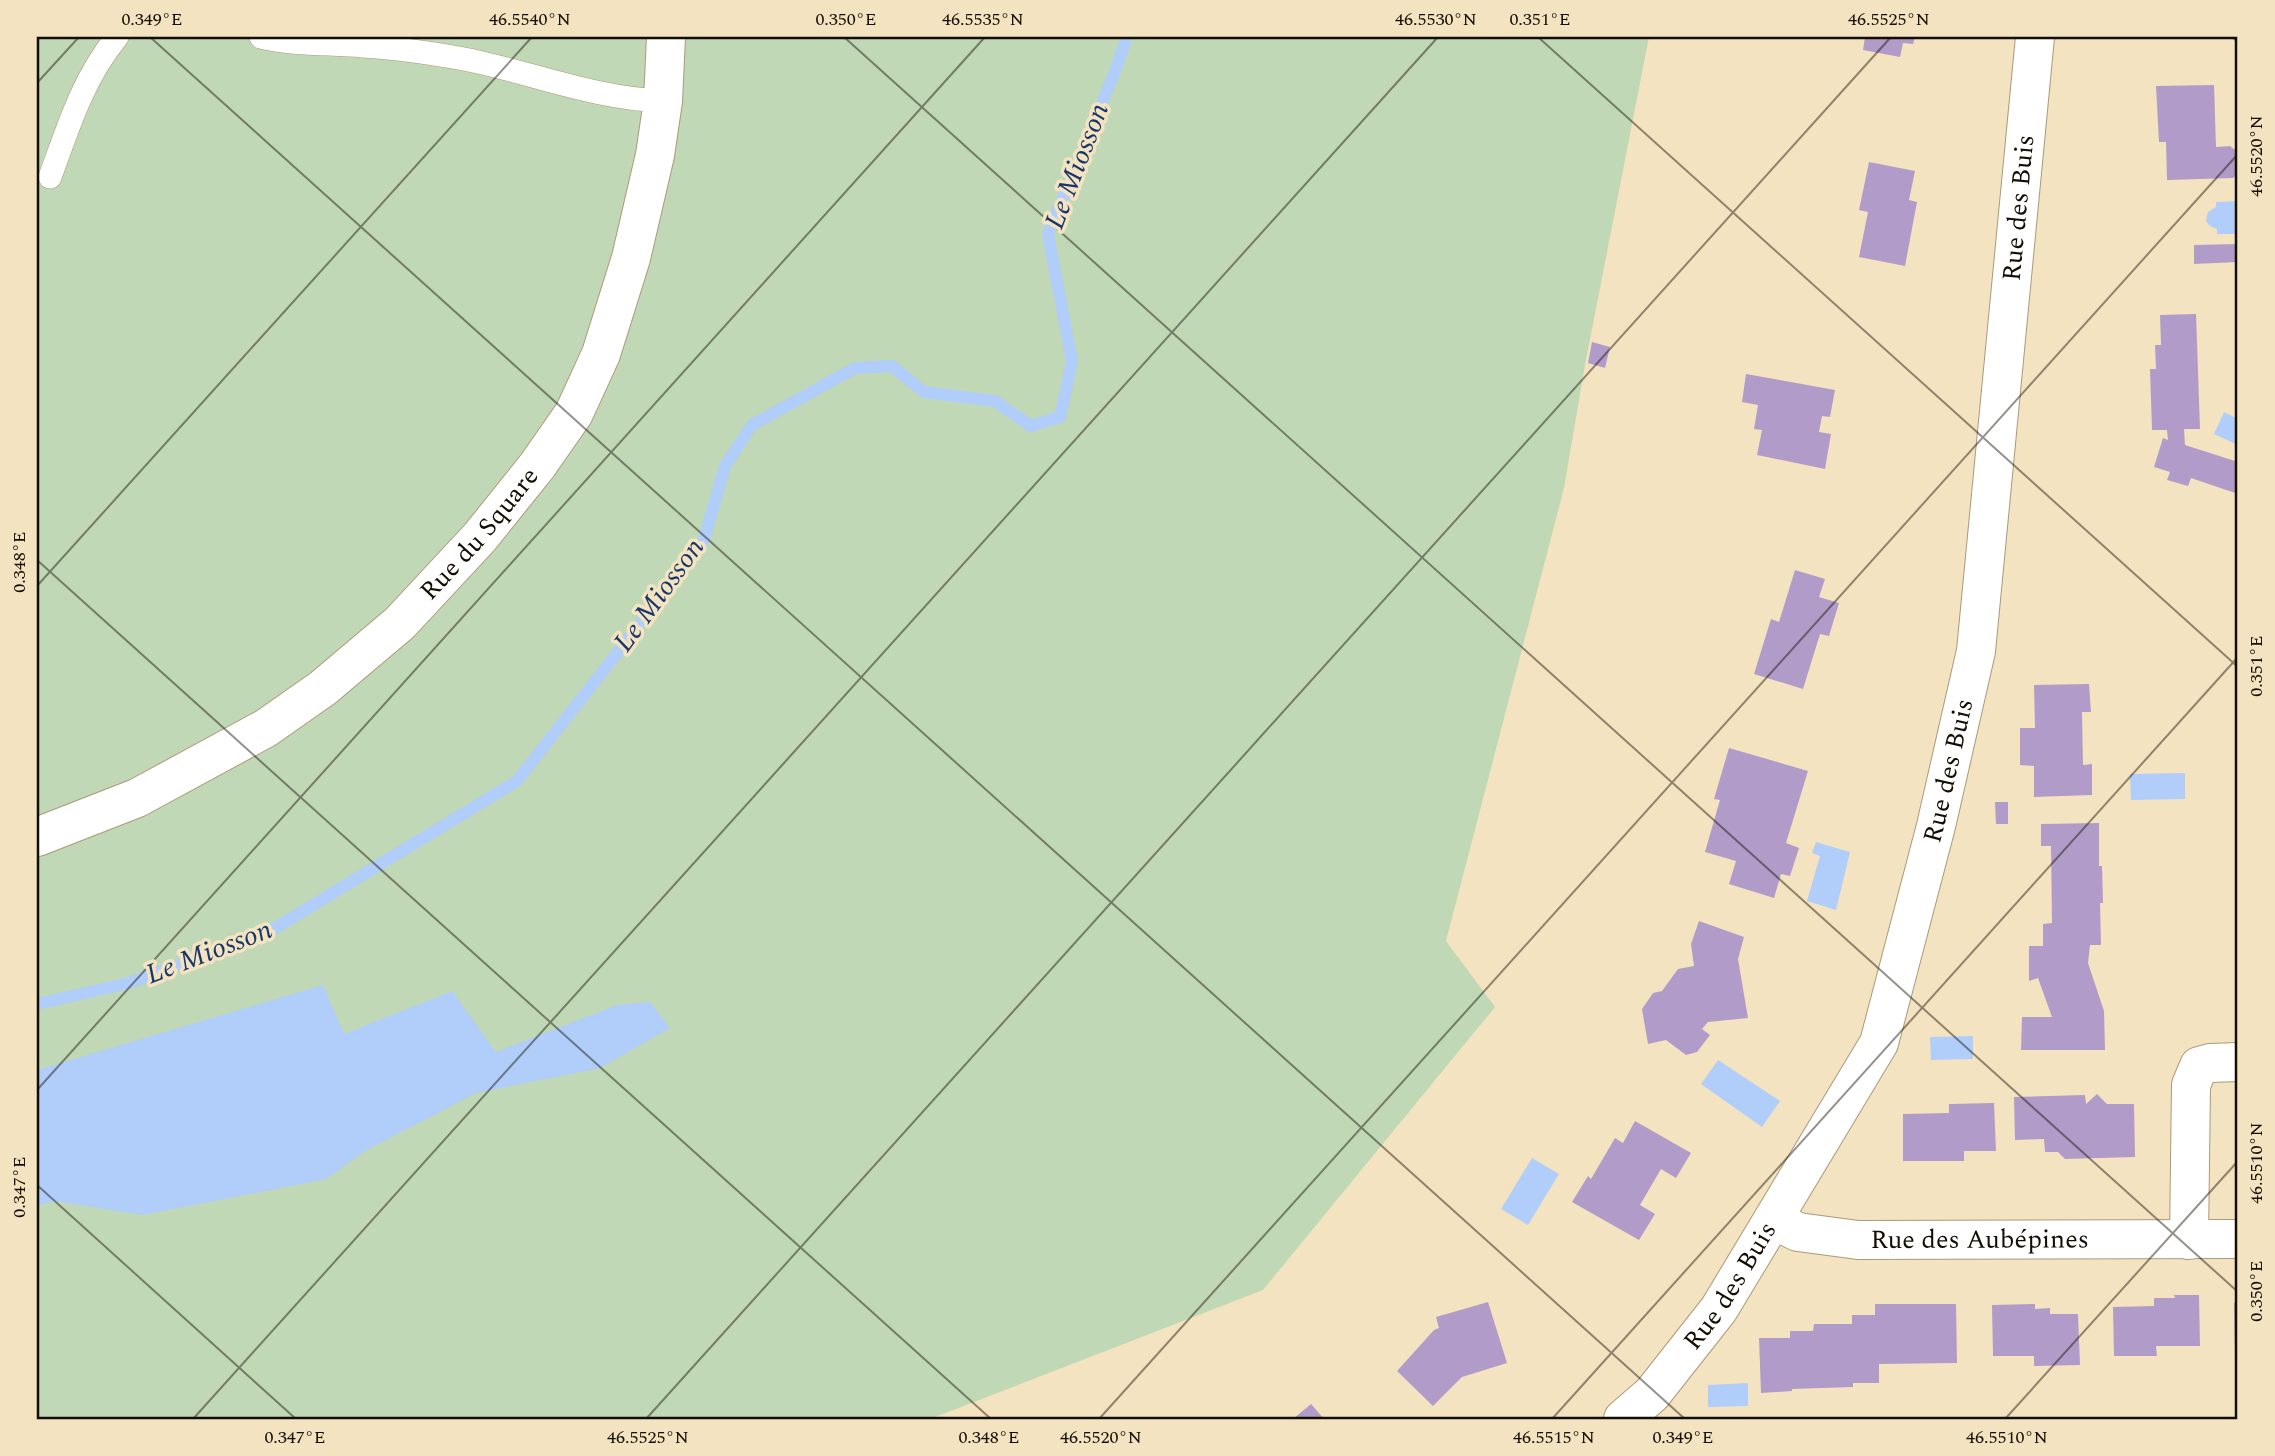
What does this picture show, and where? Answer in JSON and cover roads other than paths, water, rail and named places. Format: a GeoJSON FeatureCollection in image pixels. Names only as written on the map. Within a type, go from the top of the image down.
{"type":"FeatureCollection","features":[{"type":"Feature","properties":{"kind":"street","name":"Rue du Square"},"geometry":{"type":"LineString","coordinates":[[37,837],[136,798],[266,729],[323,688],[400,623],[480,537],[537,466],[574,413],[601,354],[631,258],[655,155],[663,101],[666,37]]}},
{"type":"Feature","properties":{"kind":"street","name":"Rue des Buis"},"geometry":{"type":"LineString","coordinates":[[1623,1419],[1652,1394],[1719,1309],[1879,1043],[1936,826],[1976,650],[2035,37]]}},
{"type":"Feature","properties":{"kind":"street"},"geometry":{"type":"LineString","coordinates":[[2189,1240],[2191,1085],[2199,1066],[2238,1062]]}},
{"type":"Feature","properties":{"kind":"street","name":"Rue des Aubépines"},"geometry":{"type":"LineString","coordinates":[[1773,1220],[1798,1232],[1858,1240],[2238,1239]]}},
{"type":"Feature","properties":{"kind":"lane"},"geometry":{"type":"LineString","coordinates":[[50,177],[82,92],[99,58],[117,37]]}},
{"type":"Feature","properties":{"kind":"lane"},"geometry":{"type":"LineString","coordinates":[[261,37],[279,41],[366,46],[464,59],[607,94],[638,100],[663,101]]}},
{"type":"Feature","properties":{"kind":"water"},"geometry":{"type":"Polygon","coordinates":[[[2238,201],[2238,234],[2217,234],[2217,229],[2206,221],[2208,212],[2216,207],[2216,202],[2238,201]]]}},
{"type":"Feature","properties":{"kind":"water"},"geometry":{"type":"Polygon","coordinates":[[[2224,412],[2238,419],[2238,445],[2214,434],[2224,412]]]}},
{"type":"Feature","properties":{"kind":"water"},"geometry":{"type":"Polygon","coordinates":[[[2185,773],[2185,799],[2131,800],[2130,774],[2185,773]]]}},
{"type":"Feature","properties":{"kind":"water"},"geometry":{"type":"Polygon","coordinates":[[[1816,842],[1850,852],[1836,910],[1807,901],[1820,856],[1812,853],[1816,842]]]}},
{"type":"Feature","properties":{"kind":"water"},"geometry":{"type":"Polygon","coordinates":[[[323,985],[344,1034],[452,991],[496,1052],[617,1005],[650,1002],[670,1028],[600,1068],[476,1093],[365,1151],[326,1179],[143,1215],[54,1201],[37,1206],[37,1070],[323,985]]]}},
{"type":"Feature","properties":{"kind":"water"},"geometry":{"type":"Polygon","coordinates":[[[1973,1036],[1973,1059],[1931,1060],[1930,1037],[1973,1036]]]}},
{"type":"Feature","properties":{"kind":"water"},"geometry":{"type":"Polygon","coordinates":[[[1718,1060],[1780,1101],[1762,1127],[1701,1084],[1718,1060]]]}},
{"type":"Feature","properties":{"kind":"water"},"geometry":{"type":"Polygon","coordinates":[[[1532,1158],[1559,1174],[1528,1225],[1501,1209],[1532,1158]]]}},
{"type":"Feature","properties":{"kind":"water"},"geometry":{"type":"Polygon","coordinates":[[[1748,1383],[1748,1406],[1708,1407],[1708,1385],[1748,1383]]]}},
{"type":"Feature","properties":{"kind":"waterway","name":"Le Miosson"},"geometry":{"type":"LineString","coordinates":[[37,1004],[129,983],[267,933],[517,781],[703,543],[725,466],[752,425],[855,368],[892,366],[924,392],[995,401],[1031,426],[1060,417],[1072,361],[1048,234],[1127,37]]}}]}
